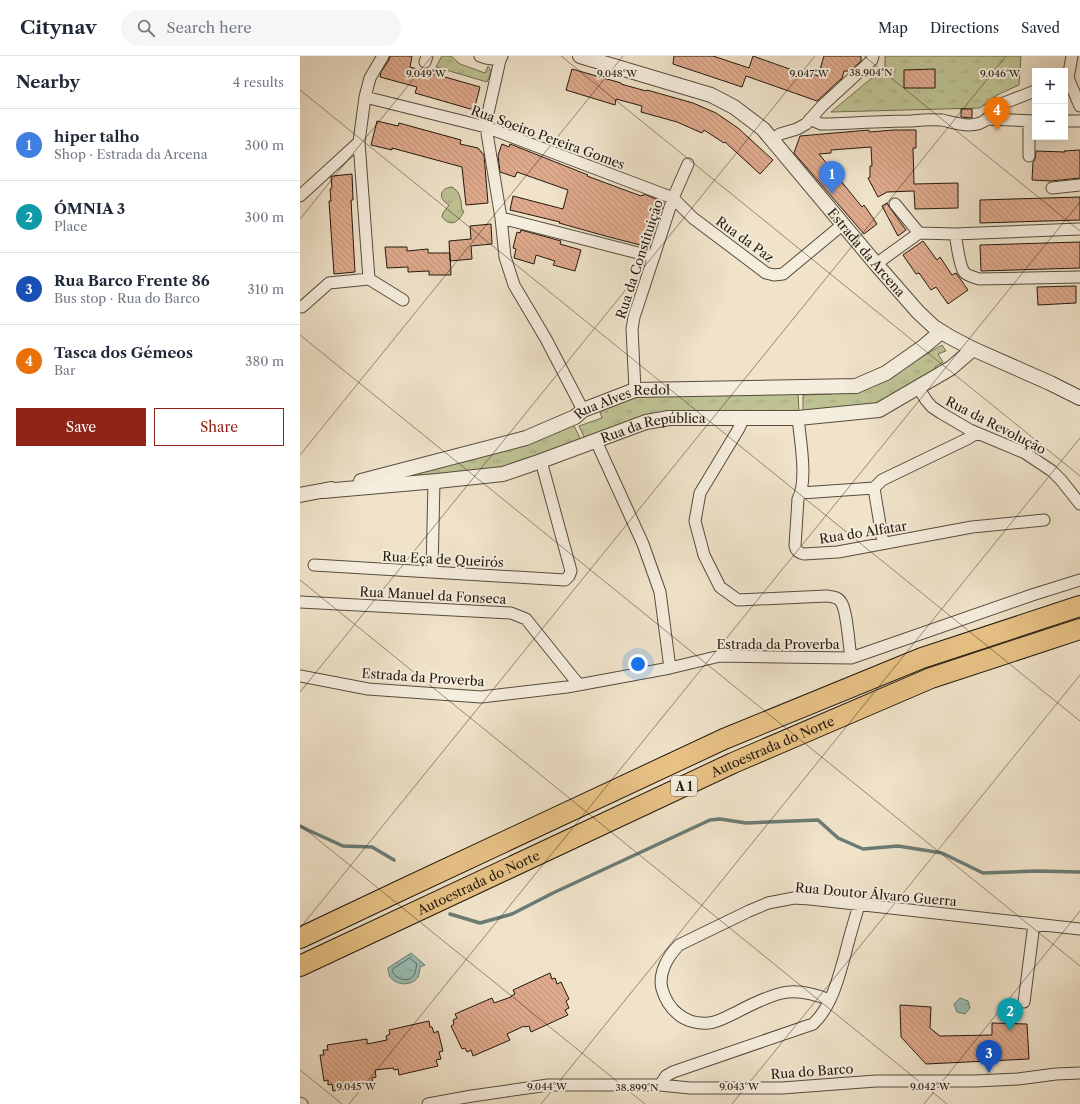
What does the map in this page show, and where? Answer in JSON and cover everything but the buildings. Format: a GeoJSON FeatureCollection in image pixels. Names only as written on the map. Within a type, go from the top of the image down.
{"type":"FeatureCollection","features":[{"type":"Feature","properties":{"kind":"highway","name":"Autoestrada do Norte"},"geometry":{"type":"LineString","coordinates":[[300,938],[724,739],[922,658],[1074,608]]}},
{"type":"Feature","properties":{"kind":"highway","name":"Autoestrada do Norte"},"geometry":{"type":"LineString","coordinates":[[300,966],[733,763],[931,678],[1079,629]]}},
{"type":"Feature","properties":{"kind":"street"},"geometry":{"type":"LineString","coordinates":[[369,279],[359,142],[365,97],[370,78],[382,56]]}},
{"type":"Feature","properties":{"kind":"street"},"geometry":{"type":"LineString","coordinates":[[480,56],[486,58],[501,58],[486,126],[501,218],[505,257],[514,285],[546,339],[583,410]]}},
{"type":"Feature","properties":{"kind":"street","name":"Estrada da Arcena"},"geometry":{"type":"LineString","coordinates":[[580,56],[711,95],[734,107],[763,129],[842,225],[918,312],[934,327],[940,332],[973,349],[1080,398]]}},
{"type":"Feature","properties":{"kind":"street"},"geometry":{"type":"LineString","coordinates":[[772,140],[780,134],[802,127],[822,106],[872,60],[872,56]]}},
{"type":"Feature","properties":{"kind":"street"},"geometry":{"type":"LineString","coordinates":[[1068,74],[1072,56]]}},
{"type":"Feature","properties":{"kind":"street"},"geometry":{"type":"LineString","coordinates":[[1068,81],[1079,100]]}},
{"type":"Feature","properties":{"kind":"street"},"geometry":{"type":"LineString","coordinates":[[810,119],[820,124],[940,120],[958,124],[974,125],[980,124],[987,119],[1004,103],[1032,92]]}},
{"type":"Feature","properties":{"kind":"street","name":"Rua Soeiro Pereira Gomes"},"geometry":{"type":"LineString","coordinates":[[365,97],[486,126],[674,198]]}},
{"type":"Feature","properties":{"kind":"street"},"geometry":{"type":"LineString","coordinates":[[987,119],[1032,121],[1028,156]]}},
{"type":"Feature","properties":{"kind":"street"},"geometry":{"type":"LineString","coordinates":[[1068,121],[1080,121]]}},
{"type":"Feature","properties":{"kind":"street"},"geometry":{"type":"LineString","coordinates":[[300,196],[359,142]]}},
{"type":"Feature","properties":{"kind":"street","name":"Rua da Constituição"},"geometry":{"type":"LineString","coordinates":[[635,390],[632,329],[634,317],[674,198],[688,164]]}},
{"type":"Feature","properties":{"kind":"street"},"geometry":{"type":"LineString","coordinates":[[1052,188],[1080,185]]}},
{"type":"Feature","properties":{"kind":"street","name":"Rua da Paz"},"geometry":{"type":"LineString","coordinates":[[674,198],[693,218],[766,273],[774,275],[782,274],[842,225]]}},
{"type":"Feature","properties":{"kind":"street"},"geometry":{"type":"LineString","coordinates":[[895,204],[919,233]]}},
{"type":"Feature","properties":{"kind":"street"},"geometry":{"type":"LineString","coordinates":[[501,218],[654,257]]}},
{"type":"Feature","properties":{"kind":"street"},"geometry":{"type":"LineString","coordinates":[[876,264],[919,233],[955,234],[1080,229]]}},
{"type":"Feature","properties":{"kind":"street"},"geometry":{"type":"LineString","coordinates":[[955,234],[965,273],[979,279],[1080,277]]}},
{"type":"Feature","properties":{"kind":"street"},"geometry":{"type":"LineString","coordinates":[[302,307],[329,283],[369,279],[403,300]]}},
{"type":"Feature","properties":{"kind":"street","name":"Rua Alves Redol"},"geometry":{"type":"LineString","coordinates":[[300,495],[322,491],[526,438],[575,417],[583,410],[635,390],[856,386],[886,373],[923,347],[940,332]]}},
{"type":"Feature","properties":{"kind":"street","name":"Rua da República"},"geometry":{"type":"LineString","coordinates":[[322,491],[503,474],[646,422],[669,418],[798,418],[879,410],[951,368],[973,349]]}},
{"type":"Feature","properties":{"kind":"street","name":"Rua da Revolução"},"geometry":{"type":"LineString","coordinates":[[918,387],[932,407],[941,413],[977,433],[1025,453],[1047,467],[1080,504]]}},
{"type":"Feature","properties":{"kind":"street"},"geometry":{"type":"LineString","coordinates":[[744,418],[700,493],[695,521],[704,556],[720,588],[738,600],[827,596],[838,599],[844,608],[851,658]]}},
{"type":"Feature","properties":{"kind":"street","name":"Rua do Alfatar"},"geometry":{"type":"LineString","coordinates":[[798,418],[804,479],[801,494],[798,499],[795,546],[800,553],[804,554],[855,550],[883,543],[972,527],[1044,520]]}},
{"type":"Feature","properties":{"kind":"street"},"geometry":{"type":"LineString","coordinates":[[801,494],[874,488],[882,480],[977,433]]}},
{"type":"Feature","properties":{"kind":"street"},"geometry":{"type":"LineString","coordinates":[[596,441],[643,544],[660,592],[670,668]]}},
{"type":"Feature","properties":{"kind":"street","name":"Rua Eça de Queirós"},"geometry":{"type":"LineString","coordinates":[[314,565],[566,580],[571,571],[541,461]]}},
{"type":"Feature","properties":{"kind":"street"},"geometry":{"type":"LineString","coordinates":[[432,572],[434,481]]}},
{"type":"Feature","properties":{"kind":"street"},"geometry":{"type":"LineString","coordinates":[[874,488],[883,543]]}},
{"type":"Feature","properties":{"kind":"street","name":"Estrada da Proverba"},"geometry":{"type":"LineString","coordinates":[[300,676],[368,689],[481,697],[579,685],[670,668],[720,656],[851,658],[1032,595],[1080,580]]}},
{"type":"Feature","properties":{"kind":"street","name":"Rua Manuel da Fonseca"},"geometry":{"type":"LineString","coordinates":[[300,602],[510,613],[526,619],[579,685]]}},
{"type":"Feature","properties":{"kind":"street","name":"Rua Doutor Álvaro Guerra"},"geometry":{"type":"LineString","coordinates":[[830,1000],[815,994],[783,992],[756,1002],[720,1020],[709,1023],[689,1021],[680,1016],[667,1003],[662,986],[662,978],[668,959],[679,945],[735,917],[768,903],[794,898],[1080,929]]}},
{"type":"Feature","properties":{"kind":"street"},"geometry":{"type":"LineString","coordinates":[[660,1085],[666,1076],[673,1072],[813,1024],[823,1012],[836,986],[859,905]]}},
{"type":"Feature","properties":{"kind":"street"},"geometry":{"type":"LineString","coordinates":[[1024,1002],[1034,924]]}},
{"type":"Feature","properties":{"kind":"street","name":"Rua do Barco"},"geometry":{"type":"LineString","coordinates":[[428,1104],[548,1085],[660,1085],[690,1088],[782,1088],[876,1081],[975,1081],[1080,1073]]}},
{"type":"Feature","properties":{"kind":"green space"},"geometry":{"type":"Polygon","coordinates":[[[442,56],[451,56],[460,64],[485,73],[488,66],[490,69],[490,76],[487,82],[436,67],[442,56]]]}},
{"type":"Feature","properties":{"kind":"green space"},"geometry":{"type":"Polygon","coordinates":[[[885,56],[1021,56],[1019,85],[997,95],[980,108],[831,112],[885,67],[885,56]]]}},
{"type":"Feature","properties":{"kind":"green space"},"geometry":{"type":"Polygon","coordinates":[[[452,187],[459,194],[462,210],[464,211],[457,221],[452,223],[442,217],[449,205],[443,200],[442,192],[444,189],[452,187]]]}},
{"type":"Feature","properties":{"kind":"green space"},"geometry":{"type":"Polygon","coordinates":[[[942,345],[946,351],[938,354],[943,362],[935,367],[936,371],[886,402],[803,412],[803,395],[832,394],[834,390],[903,368],[942,345]]]}},
{"type":"Feature","properties":{"kind":"green space"},"geometry":{"type":"Polygon","coordinates":[[[798,392],[799,413],[666,414],[586,441],[579,426],[602,418],[599,407],[649,393],[798,392]]]}},
{"type":"Feature","properties":{"kind":"green space"},"geometry":{"type":"Polygon","coordinates":[[[572,422],[582,442],[498,471],[419,479],[418,470],[572,422]]]}},
{"type":"Feature","properties":{"kind":"water"},"geometry":{"type":"Polygon","coordinates":[[[411,953],[425,965],[420,967],[418,977],[412,982],[404,984],[396,982],[390,977],[388,968],[411,953]]]}},
{"type":"Feature","properties":{"kind":"water"},"geometry":{"type":"Polygon","coordinates":[[[960,998],[968,1001],[970,1008],[965,1014],[957,1012],[954,1004],[960,998]]]}},
{"type":"Feature","properties":{"kind":"waterway"},"geometry":{"type":"LineString","coordinates":[[450,914],[480,923],[512,914],[553,893],[710,820],[720,819],[746,823],[818,820],[838,838],[863,849],[898,846],[942,853],[983,873],[1037,871],[1080,872]]}},
{"type":"Feature","properties":{"kind":"waterway"},"geometry":{"type":"LineString","coordinates":[[300,826],[343,846],[372,847],[394,860]]}},
{"type":"Feature","properties":{"kind":"place","name":"Tasca dos Gémeos"},"geometry":{"type":"Point","coordinates":[997,130]}},
{"type":"Feature","properties":{"kind":"place","name":"hiper talho"},"geometry":{"type":"Point","coordinates":[832,194]}},
{"type":"Feature","properties":{"kind":"place","name":"ÓMNIA 3"},"geometry":{"type":"Point","coordinates":[1010,1031]}},
{"type":"Feature","properties":{"kind":"place","name":"Rua Barco Frente 86"},"geometry":{"type":"Point","coordinates":[989,1073]}}]}
